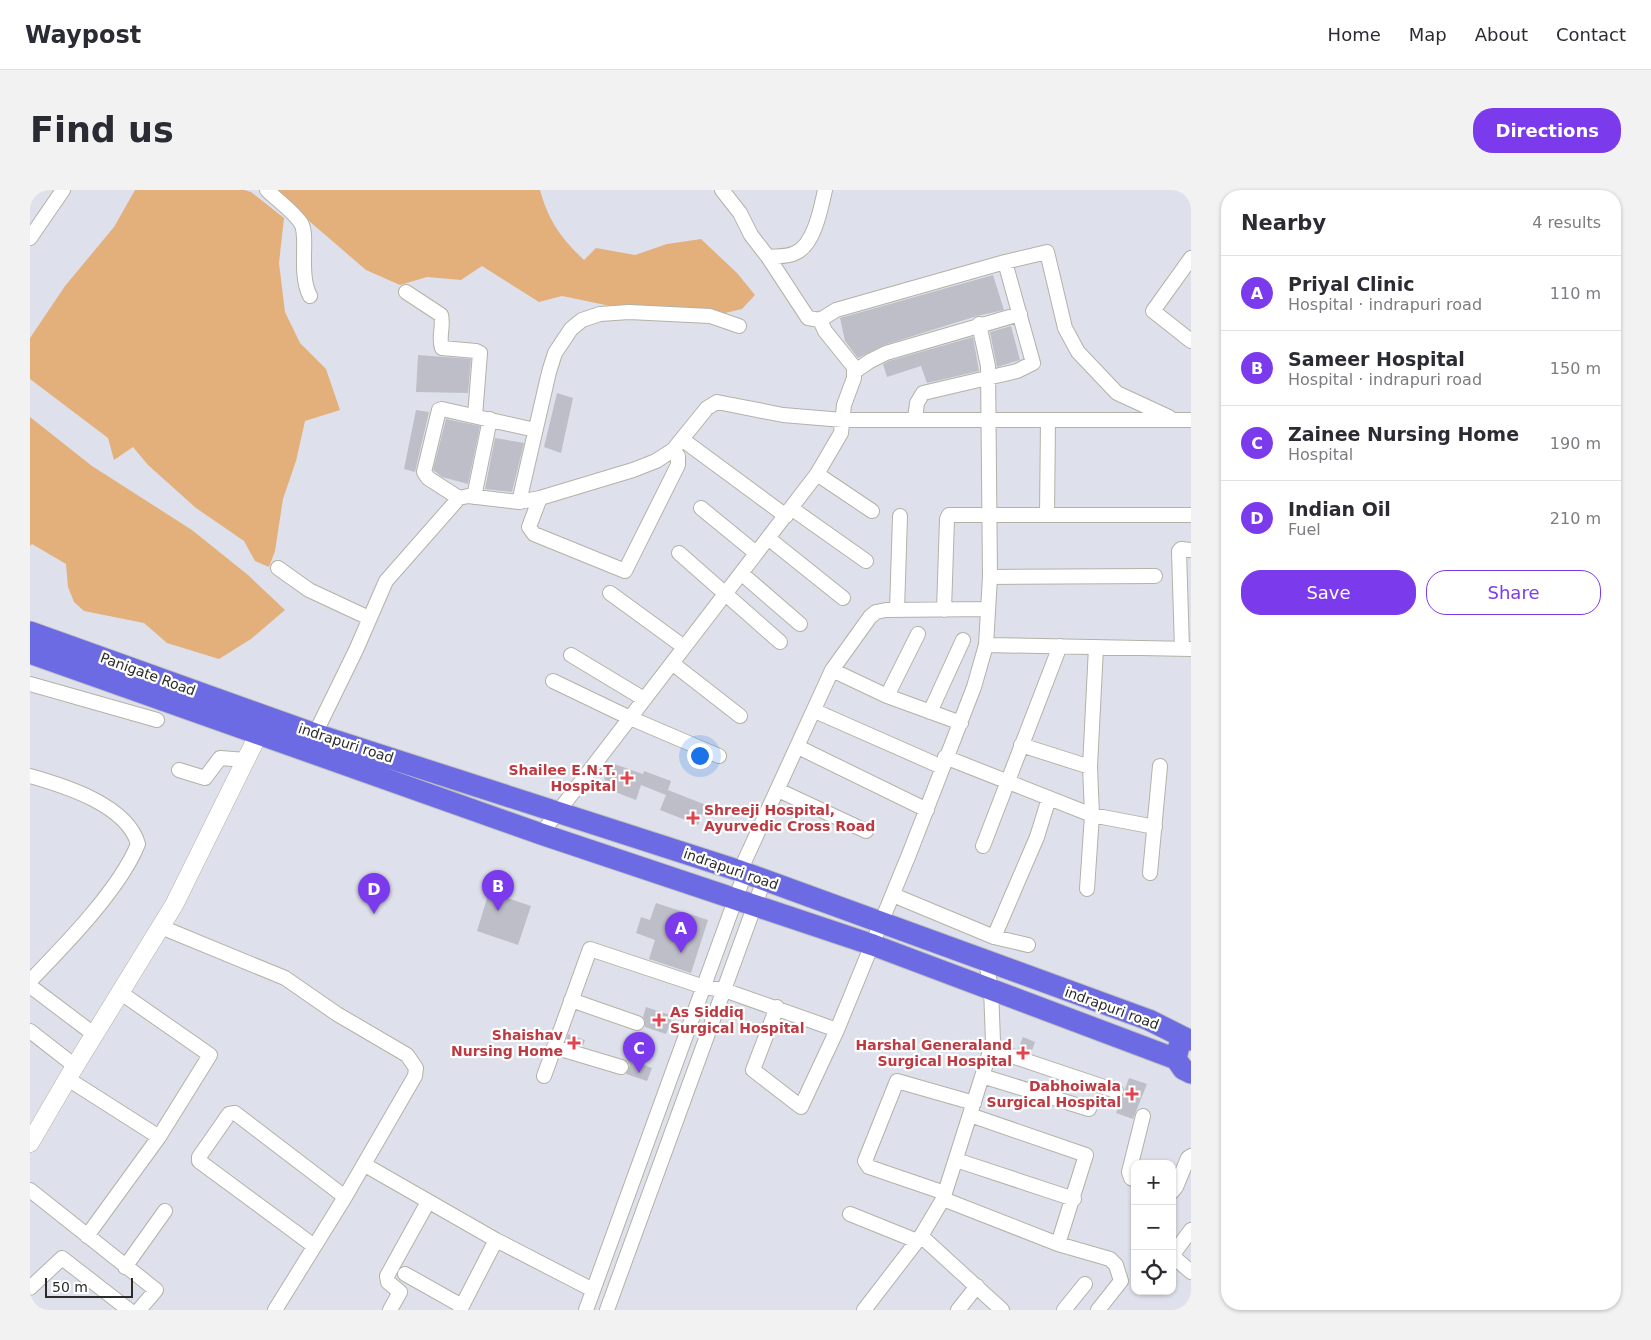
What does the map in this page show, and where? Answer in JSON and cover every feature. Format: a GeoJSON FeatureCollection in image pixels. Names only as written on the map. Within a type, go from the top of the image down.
{"type":"FeatureCollection","features":[{"type":"Feature","properties":{"kind":"main road","name":"Panigate Road"},"geometry":{"type":"LineString","coordinates":[[30,632],[263,726]]}},
{"type":"Feature","properties":{"kind":"main road","name":"Panigate Road"},"geometry":{"type":"LineString","coordinates":[[30,653],[263,726]]}},
{"type":"Feature","properties":{"kind":"main road","name":"indrapuri road"},"geometry":{"type":"LineString","coordinates":[[263,726],[311,742],[560,812],[750,875],[1149,1020],[1190,1039]]}},
{"type":"Feature","properties":{"kind":"main road","name":"indrapuri road"},"geometry":{"type":"LineString","coordinates":[[311,742],[541,834],[872,945],[991,988],[1183,1066]]}},
{"type":"Feature","properties":{"kind":"main road"},"geometry":{"type":"LineString","coordinates":[[1183,1066],[1176,1051],[1180,1044],[1190,1039]]}},
{"type":"Feature","properties":{"kind":"street"},"geometry":{"type":"LineString","coordinates":[[30,238],[64,190]]}},
{"type":"Feature","properties":{"kind":"street"},"geometry":{"type":"LineString","coordinates":[[267,190],[301,223],[304,278],[310,296]]}},
{"type":"Feature","properties":{"kind":"street"},"geometry":{"type":"LineString","coordinates":[[722,190],[740,213],[751,235],[768,257],[808,318],[820,320],[836,310],[1047,252],[1065,328],[1078,352],[1117,393],[1173,419]]}},
{"type":"Feature","properties":{"kind":"street"},"geometry":{"type":"LineString","coordinates":[[768,257],[795,254],[804,248],[818,221],[825,190]]}},
{"type":"Feature","properties":{"kind":"street"},"geometry":{"type":"LineString","coordinates":[[1191,258],[1153,310],[1191,340]]}},
{"type":"Feature","properties":{"kind":"street"},"geometry":{"type":"LineString","coordinates":[[915,419],[917,403],[923,393],[1017,371],[1033,363],[1005,262]]}},
{"type":"Feature","properties":{"kind":"street"},"geometry":{"type":"LineString","coordinates":[[406,292],[441,315],[443,322],[440,344],[442,348],[480,353],[475,416]]}},
{"type":"Feature","properties":{"kind":"street"},"geometry":{"type":"LineString","coordinates":[[519,502],[555,353],[571,329],[582,320],[600,314],[629,312],[710,316],[739,326]]}},
{"type":"Feature","properties":{"kind":"street"},"geometry":{"type":"LineString","coordinates":[[854,372],[886,353],[979,324],[1020,314]]}},
{"type":"Feature","properties":{"kind":"street"},"geometry":{"type":"LineString","coordinates":[[541,834],[560,812],[644,699],[818,474],[837,443],[854,367],[825,331],[820,320]]}},
{"type":"Feature","properties":{"kind":"street"},"geometry":{"type":"LineString","coordinates":[[777,1007],[753,1070],[798,1107],[802,1106],[837,1030],[881,924],[961,723],[986,645],[990,577],[988,366],[979,324]]}},
{"type":"Feature","properties":{"kind":"street"},"geometry":{"type":"LineString","coordinates":[[311,742],[342,681],[380,592],[396,567],[459,498],[474,496],[519,502],[540,498],[633,470],[656,461],[673,450],[707,408],[717,402],[730,403],[783,416],[843,420],[1191,420]]}},
{"type":"Feature","properties":{"kind":"street"},"geometry":{"type":"LineString","coordinates":[[459,498],[428,478],[424,472],[438,410],[442,409],[536,430]]}},
{"type":"Feature","properties":{"kind":"street"},"geometry":{"type":"LineString","coordinates":[[474,496],[490,419]]}},
{"type":"Feature","properties":{"kind":"street"},"geometry":{"type":"LineString","coordinates":[[1047,515],[1048,420]]}},
{"type":"Feature","properties":{"kind":"street"},"geometry":{"type":"LineString","coordinates":[[683,440],[788,512],[866,561]]}},
{"type":"Feature","properties":{"kind":"street"},"geometry":{"type":"LineString","coordinates":[[540,498],[529,528],[534,534],[625,571],[678,465],[678,456],[673,450]]}},
{"type":"Feature","properties":{"kind":"street"},"geometry":{"type":"LineString","coordinates":[[818,474],[872,512]]}},
{"type":"Feature","properties":{"kind":"street"},"geometry":{"type":"LineString","coordinates":[[701,508],[756,554]]}},
{"type":"Feature","properties":{"kind":"street"},"geometry":{"type":"LineString","coordinates":[[944,610],[947,518],[953,514],[1191,515]]}},
{"type":"Feature","properties":{"kind":"street"},"geometry":{"type":"LineString","coordinates":[[897,610],[900,516]]}},
{"type":"Feature","properties":{"kind":"street"},"geometry":{"type":"LineString","coordinates":[[768,538],[843,598]]}},
{"type":"Feature","properties":{"kind":"street"},"geometry":{"type":"LineString","coordinates":[[986,645],[1186,649],[1179,552],[1181,549],[1191,550]]}},
{"type":"Feature","properties":{"kind":"street"},"geometry":{"type":"LineString","coordinates":[[679,553],[780,642]]}},
{"type":"Feature","properties":{"kind":"street"},"geometry":{"type":"LineString","coordinates":[[278,568],[309,590],[369,618]]}},
{"type":"Feature","properties":{"kind":"street"},"geometry":{"type":"LineString","coordinates":[[741,573],[800,624]]}},
{"type":"Feature","properties":{"kind":"street"},"geometry":{"type":"LineString","coordinates":[[990,577],[1155,576]]}},
{"type":"Feature","properties":{"kind":"street"},"geometry":{"type":"LineString","coordinates":[[610,593],[684,647]]}},
{"type":"Feature","properties":{"kind":"street"},"geometry":{"type":"LineString","coordinates":[[607,1310],[724,990],[746,902],[750,875],[778,790],[832,670],[870,617],[876,612],[988,609]]}},
{"type":"Feature","properties":{"kind":"street"},"geometry":{"type":"LineString","coordinates":[[887,696],[918,634]]}},
{"type":"Feature","properties":{"kind":"street"},"geometry":{"type":"LineString","coordinates":[[930,712],[963,640]]}},
{"type":"Feature","properties":{"kind":"street"},"geometry":{"type":"LineString","coordinates":[[983,846],[1060,646]]}},
{"type":"Feature","properties":{"kind":"street"},"geometry":{"type":"LineString","coordinates":[[1087,889],[1092,815],[1090,767],[1096,647]]}},
{"type":"Feature","properties":{"kind":"street"},"geometry":{"type":"LineString","coordinates":[[571,655],[644,699]]}},
{"type":"Feature","properties":{"kind":"street"},"geometry":{"type":"LineString","coordinates":[[672,663],[740,716]]}},
{"type":"Feature","properties":{"kind":"street"},"geometry":{"type":"LineString","coordinates":[[832,670],[887,696],[961,723]]}},
{"type":"Feature","properties":{"kind":"street"},"geometry":{"type":"LineString","coordinates":[[553,681],[630,718],[719,756]]}},
{"type":"Feature","properties":{"kind":"street"},"geometry":{"type":"LineString","coordinates":[[30,684],[157,720]]}},
{"type":"Feature","properties":{"kind":"street"},"geometry":{"type":"LineString","coordinates":[[815,711],[944,762],[1008,782],[1092,815],[1154,827]]}},
{"type":"Feature","properties":{"kind":"street"},"geometry":{"type":"LineString","coordinates":[[30,1143],[174,904],[263,726]]}},
{"type":"Feature","properties":{"kind":"street"},"geometry":{"type":"LineString","coordinates":[[1021,745],[1090,767]]}},
{"type":"Feature","properties":{"kind":"street"},"geometry":{"type":"LineString","coordinates":[[798,747],[927,810]]}},
{"type":"Feature","properties":{"kind":"street"},"geometry":{"type":"LineString","coordinates":[[179,770],[205,778],[220,758],[246,760]]}},
{"type":"Feature","properties":{"kind":"street"},"geometry":{"type":"LineString","coordinates":[[1150,873],[1160,766]]}},
{"type":"Feature","properties":{"kind":"street"},"geometry":{"type":"LineString","coordinates":[[30,776],[95,800],[128,824],[138,844],[94,909],[30,981]]}},
{"type":"Feature","properties":{"kind":"street"},"geometry":{"type":"LineString","coordinates":[[778,790],[866,831]]}},
{"type":"Feature","properties":{"kind":"street"},"geometry":{"type":"LineString","coordinates":[[994,937],[1037,837],[1049,798]]}},
{"type":"Feature","properties":{"kind":"street"},"geometry":{"type":"LineString","coordinates":[[586,1310],[704,987],[746,902],[750,875]]}},
{"type":"Feature","properties":{"kind":"street"},"geometry":{"type":"LineString","coordinates":[[892,896],[994,937],[1028,945]]}},
{"type":"Feature","properties":{"kind":"street"},"geometry":{"type":"LineString","coordinates":[[161,927],[285,978],[337,1014],[399,1049],[413,1061],[416,1068],[416,1076],[365,1165],[275,1310]]}},
{"type":"Feature","properties":{"kind":"street"},"geometry":{"type":"LineString","coordinates":[[544,1076],[590,949],[704,987],[724,990],[777,1007],[837,1030]]}},
{"type":"Feature","properties":{"kind":"street"},"geometry":{"type":"LineString","coordinates":[[864,1310],[919,1238],[944,1196],[993,1042],[991,988],[986,962]]}},
{"type":"Feature","properties":{"kind":"street"},"geometry":{"type":"LineString","coordinates":[[30,986],[95,1035]]}},
{"type":"Feature","properties":{"kind":"street"},"geometry":{"type":"LineString","coordinates":[[87,1236],[159,1137],[210,1055],[121,993]]}},
{"type":"Feature","properties":{"kind":"street"},"geometry":{"type":"LineString","coordinates":[[572,1000],[637,1023]]}},
{"type":"Feature","properties":{"kind":"street"},"geometry":{"type":"LineString","coordinates":[[30,1031],[72,1072],[159,1137]]}},
{"type":"Feature","properties":{"kind":"street"},"geometry":{"type":"LineString","coordinates":[[554,1047],[621,1067]]}},
{"type":"Feature","properties":{"kind":"street"},"geometry":{"type":"LineString","coordinates":[[991,1049],[1116,1091]]}},
{"type":"Feature","properties":{"kind":"street"},"geometry":{"type":"LineString","coordinates":[[982,1076],[1089,1109]]}},
{"type":"Feature","properties":{"kind":"street"},"geometry":{"type":"LineString","coordinates":[[1058,1244],[1086,1158],[1084,1153],[897,1081],[866,1161],[869,1167],[1058,1244],[1110,1259],[1116,1265],[1121,1281],[1098,1310]]}},
{"type":"Feature","properties":{"kind":"street"},"geometry":{"type":"LineString","coordinates":[[314,1246],[199,1161],[200,1157],[229,1114],[235,1113],[345,1197]]}},
{"type":"Feature","properties":{"kind":"street"},"geometry":{"type":"LineString","coordinates":[[1132,1160],[1143,1116]]}},
{"type":"Feature","properties":{"kind":"street"},"geometry":{"type":"LineString","coordinates":[[1176,1188],[1188,1158],[1191,1156]]}},
{"type":"Feature","properties":{"kind":"street"},"geometry":{"type":"LineString","coordinates":[[956,1160],[1074,1198]]}},
{"type":"Feature","properties":{"kind":"street"},"geometry":{"type":"LineString","coordinates":[[1131,1164],[1129,1172],[1131,1178]]}},
{"type":"Feature","properties":{"kind":"street"},"geometry":{"type":"LineString","coordinates":[[365,1165],[496,1240],[593,1290]]}},
{"type":"Feature","properties":{"kind":"street"},"geometry":{"type":"LineString","coordinates":[[30,1190],[156,1290],[139,1310]]}},
{"type":"Feature","properties":{"kind":"street"},"geometry":{"type":"LineString","coordinates":[[390,1310],[400,1292],[399,1289],[388,1282],[387,1276],[428,1202]]}},
{"type":"Feature","properties":{"kind":"street"},"geometry":{"type":"LineString","coordinates":[[125,1267],[165,1211]]}},
{"type":"Feature","properties":{"kind":"street"},"geometry":{"type":"LineString","coordinates":[[850,1214],[919,1238],[977,1286],[1002,1310]]}},
{"type":"Feature","properties":{"kind":"street"},"geometry":{"type":"LineString","coordinates":[[1191,1230],[1174,1253],[1176,1259],[1191,1272]]}},
{"type":"Feature","properties":{"kind":"street"},"geometry":{"type":"LineString","coordinates":[[405,1274],[461,1308],[496,1240]]}},
{"type":"Feature","properties":{"kind":"street"},"geometry":{"type":"LineString","coordinates":[[30,1288],[62,1258],[129,1310]]}},
{"type":"Feature","properties":{"kind":"street"},"geometry":{"type":"LineString","coordinates":[[1064,1310],[1085,1284]]}},
{"type":"Feature","properties":{"kind":"street"},"geometry":{"type":"LineString","coordinates":[[958,1310],[977,1286]]}},
{"type":"Feature","properties":{"kind":"shaded area"},"geometry":{"type":"Polygon","coordinates":[[[135,190],[244,190],[251,192],[284,218],[279,263],[285,312],[300,343],[326,369],[340,410],[305,421],[296,461],[283,499],[275,551],[269,567],[255,561],[244,541],[196,508],[148,465],[133,447],[114,460],[108,438],[30,379],[30,338],[65,286],[114,227],[135,190]]]}},
{"type":"Feature","properties":{"kind":"shaded area"},"geometry":{"type":"Polygon","coordinates":[[[273,190],[540,190],[547,211],[557,229],[584,260],[596,248],[635,255],[667,244],[701,239],[737,273],[755,295],[742,309],[725,313],[620,308],[562,296],[539,302],[482,266],[461,280],[427,277],[400,285],[366,270],[273,190]]]}},
{"type":"Feature","properties":{"kind":"shaded area"},"geometry":{"type":"Polygon","coordinates":[[[30,417],[92,466],[192,530],[248,575],[285,610],[251,639],[219,659],[167,643],[144,623],[84,611],[74,602],[68,587],[66,564],[32,544],[30,546],[30,417]]]}},
{"type":"Feature","properties":{"kind":"building"},"geometry":{"type":"Polygon","coordinates":[[[993,275],[1004,310],[977,316],[884,345],[858,358],[845,341],[840,318],[993,275]]]}},
{"type":"Feature","properties":{"kind":"building"},"geometry":{"type":"Polygon","coordinates":[[[1011,326],[1020,360],[997,367],[990,332],[1011,326]]]}},
{"type":"Feature","properties":{"kind":"building"},"geometry":{"type":"Polygon","coordinates":[[[973,337],[979,371],[927,383],[921,366],[887,377],[883,364],[889,361],[973,337]]]}},
{"type":"Feature","properties":{"kind":"building"},"geometry":{"type":"Polygon","coordinates":[[[418,355],[471,359],[468,393],[416,392],[418,355]]]}},
{"type":"Feature","properties":{"kind":"building"},"geometry":{"type":"Polygon","coordinates":[[[557,393],[573,398],[561,453],[544,447],[557,393]]]}},
{"type":"Feature","properties":{"kind":"building"},"geometry":{"type":"Polygon","coordinates":[[[416,410],[429,412],[415,472],[404,469],[416,410]]]}},
{"type":"Feature","properties":{"kind":"building"},"geometry":{"type":"Polygon","coordinates":[[[446,419],[480,426],[468,484],[442,477],[433,470],[446,419]]]}},
{"type":"Feature","properties":{"kind":"building"},"geometry":{"type":"Polygon","coordinates":[[[495,438],[524,443],[512,492],[485,489],[495,438]]]}},
{"type":"Feature","properties":{"kind":"building"},"geometry":{"type":"Polygon","coordinates":[[[614,764],[643,774],[644,771],[671,781],[668,790],[706,805],[698,825],[660,810],[666,795],[641,785],[636,800],[610,790],[605,783],[604,773],[609,765],[613,766],[614,764]]]}},
{"type":"Feature","properties":{"kind":"building"},"geometry":{"type":"Polygon","coordinates":[[[489,892],[531,906],[518,945],[477,931],[489,892]]]}},
{"type":"Feature","properties":{"kind":"building"},"geometry":{"type":"Polygon","coordinates":[[[656,903],[708,920],[691,973],[649,959],[655,940],[636,933],[641,917],[650,920],[656,903]]]}},
{"type":"Feature","properties":{"kind":"building"},"geometry":{"type":"Polygon","coordinates":[[[646,1007],[673,1016],[666,1034],[645,1027],[643,1017],[646,1007]]]}},
{"type":"Feature","properties":{"kind":"building"},"geometry":{"type":"Polygon","coordinates":[[[568,1034],[585,1040],[583,1046],[566,1041],[568,1034]]]}},
{"type":"Feature","properties":{"kind":"building"},"geometry":{"type":"Polygon","coordinates":[[[1023,1037],[1035,1042],[1031,1053],[1018,1049],[1023,1037]]]}},
{"type":"Feature","properties":{"kind":"building"},"geometry":{"type":"Polygon","coordinates":[[[626,1058],[652,1068],[647,1081],[626,1074],[630,1065],[626,1058]]]}},
{"type":"Feature","properties":{"kind":"building"},"geometry":{"type":"Polygon","coordinates":[[[1129,1078],[1147,1084],[1133,1119],[1116,1113],[1129,1078]]]}},
{"type":"Feature","properties":{"kind":"place","name":"Shailee E.N.T. Hospital"},"geometry":{"type":"Point","coordinates":[627,778]}},
{"type":"Feature","properties":{"kind":"place","name":"Shreeji Hospital, Ayurvedic Cross Road"},"geometry":{"type":"Point","coordinates":[693,818]}},
{"type":"Feature","properties":{"kind":"place","name":"Sameer Hospital"},"geometry":{"type":"Point","coordinates":[498,911]}},
{"type":"Feature","properties":{"kind":"place","name":"Indian Oil"},"geometry":{"type":"Point","coordinates":[374,914]}},
{"type":"Feature","properties":{"kind":"place","name":"Priyal Clinic"},"geometry":{"type":"Point","coordinates":[681,953]}},
{"type":"Feature","properties":{"kind":"place","name":"As Siddiq Surgical Hospital"},"geometry":{"type":"Point","coordinates":[659,1020]}},
{"type":"Feature","properties":{"kind":"place","name":"Shaishav Nursing Home"},"geometry":{"type":"Point","coordinates":[574,1043]}},
{"type":"Feature","properties":{"kind":"place","name":"Harshal Generaland Surgical Hospital"},"geometry":{"type":"Point","coordinates":[1023,1053]}},
{"type":"Feature","properties":{"kind":"place","name":"Zainee Nursing Home"},"geometry":{"type":"Point","coordinates":[639,1073]}},
{"type":"Feature","properties":{"kind":"place","name":"Dabhoiwala Surgical Hospital"},"geometry":{"type":"Point","coordinates":[1132,1094]}}]}
